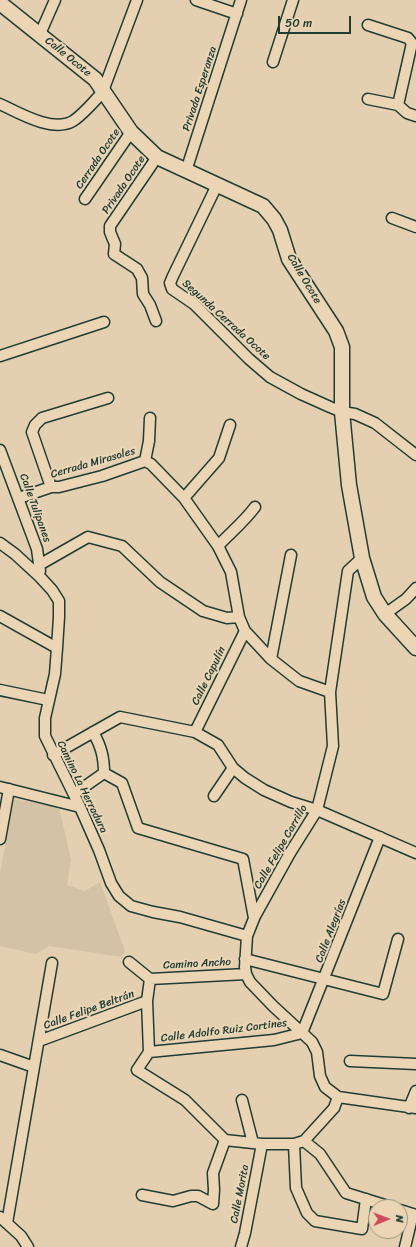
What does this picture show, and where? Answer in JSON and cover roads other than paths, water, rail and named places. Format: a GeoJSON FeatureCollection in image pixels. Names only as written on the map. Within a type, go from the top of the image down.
{"type":"FeatureCollection","features":[{"type":"Feature","properties":{"kind":"street"},"geometry":{"type":"LineString","coordinates":[[40,34],[54,0]]}},
{"type":"Feature","properties":{"kind":"street"},"geometry":{"type":"LineString","coordinates":[[0,104],[46,124],[60,125],[73,121],[95,101],[103,91],[136,0]]}},
{"type":"Feature","properties":{"kind":"street"},"geometry":{"type":"LineString","coordinates":[[196,0],[236,14]]}},
{"type":"Feature","properties":{"kind":"street","name":"Privada Esperanza"},"geometry":{"type":"LineString","coordinates":[[186,171],[241,0]]}},
{"type":"Feature","properties":{"kind":"street"},"geometry":{"type":"LineString","coordinates":[[273,62],[293,0]]}},
{"type":"Feature","properties":{"kind":"street","name":"Calle Ocote"},"geometry":{"type":"LineString","coordinates":[[0,3],[95,79],[131,132],[157,157],[263,206],[274,219],[280,230],[289,258],[336,331],[342,348],[342,412],[349,485],[362,558],[374,597],[385,614],[416,648]]}},
{"type":"Feature","properties":{"kind":"street"},"geometry":{"type":"LineString","coordinates":[[368,25],[408,38],[412,43],[398,105]]}},
{"type":"Feature","properties":{"kind":"street"},"geometry":{"type":"LineString","coordinates":[[368,99],[398,105],[407,113],[416,116]]}},
{"type":"Feature","properties":{"kind":"street","name":"Cerrada Ocote"},"geometry":{"type":"LineString","coordinates":[[85,199],[131,132]]}},
{"type":"Feature","properties":{"kind":"street","name":"Privada Ocote"},"geometry":{"type":"LineString","coordinates":[[156,321],[143,294],[142,278],[137,269],[114,254],[115,244],[110,232],[110,226],[157,157]]}},
{"type":"Feature","properties":{"kind":"street","name":"Segunda Cerrada Ocote"},"geometry":{"type":"LineString","coordinates":[[217,185],[173,276],[170,283],[172,289],[194,304],[249,359],[270,377],[301,394],[342,412]]}},
{"type":"Feature","properties":{"kind":"street"},"geometry":{"type":"LineString","coordinates":[[392,218],[416,226]]}},
{"type":"Feature","properties":{"kind":"street"},"geometry":{"type":"LineString","coordinates":[[0,356],[104,322]]}},
{"type":"Feature","properties":{"kind":"street"},"geometry":{"type":"LineString","coordinates":[[51,487],[32,432],[35,425],[42,418],[108,398]]}},
{"type":"Feature","properties":{"kind":"street"},"geometry":{"type":"LineString","coordinates":[[342,412],[355,414],[375,423],[416,455]]}},
{"type":"Feature","properties":{"kind":"street"},"geometry":{"type":"LineString","coordinates":[[145,461],[149,441],[150,418]]}},
{"type":"Feature","properties":{"kind":"street"},"geometry":{"type":"LineString","coordinates":[[184,498],[218,458],[230,425]]}},
{"type":"Feature","properties":{"kind":"street","name":"Calle Tulipanes"},"geometry":{"type":"LineString","coordinates":[[0,450],[37,549],[40,577]]}},
{"type":"Feature","properties":{"kind":"street","name":"Cerrada Mirasoles"},"geometry":{"type":"LineString","coordinates":[[19,498],[51,487],[59,487],[102,476],[145,461],[151,464],[184,498],[218,546],[231,572],[239,617],[244,631]]}},
{"type":"Feature","properties":{"kind":"street"},"geometry":{"type":"LineString","coordinates":[[218,546],[237,526],[247,519],[254,507]]}},
{"type":"Feature","properties":{"kind":"street"},"geometry":{"type":"LineString","coordinates":[[39,565],[88,537],[115,544],[122,546],[160,582],[203,611],[228,618],[239,617]]}},
{"type":"Feature","properties":{"kind":"street","name":"Camino La Herradura"},"geometry":{"type":"LineString","coordinates":[[0,543],[16,554],[40,577],[52,590],[59,601],[60,617],[55,674],[45,718],[45,736],[53,755],[74,794],[99,850],[111,883],[119,896],[131,906],[180,917],[247,936]]}},
{"type":"Feature","properties":{"kind":"street"},"geometry":{"type":"LineString","coordinates":[[271,659],[291,555]]}},
{"type":"Feature","properties":{"kind":"street","name":"Calle Felipe Carrillo"},"geometry":{"type":"LineString","coordinates":[[247,936],[254,918],[290,853],[317,810],[333,746],[330,692],[348,571],[362,558]]}},
{"type":"Feature","properties":{"kind":"street"},"geometry":{"type":"LineString","coordinates":[[385,614],[406,599],[416,588]]}},
{"type":"Feature","properties":{"kind":"street"},"geometry":{"type":"LineString","coordinates":[[0,616],[57,648]]}},
{"type":"Feature","properties":{"kind":"street"},"geometry":{"type":"LineString","coordinates":[[244,631],[271,659],[299,681],[330,692]]}},
{"type":"Feature","properties":{"kind":"street","name":"Calle Capulín"},"geometry":{"type":"LineString","coordinates":[[195,732],[244,631]]}},
{"type":"Feature","properties":{"kind":"street"},"geometry":{"type":"LineString","coordinates":[[0,690],[48,700]]}},
{"type":"Feature","properties":{"kind":"street"},"geometry":{"type":"LineString","coordinates":[[53,755],[120,717],[195,732],[218,746],[233,768],[245,778],[264,790],[291,802],[317,810],[416,853]]}},
{"type":"Feature","properties":{"kind":"street"},"geometry":{"type":"LineString","coordinates":[[93,732],[98,740],[104,757],[104,773]]}},
{"type":"Feature","properties":{"kind":"street"},"geometry":{"type":"LineString","coordinates":[[214,796],[233,768]]}},
{"type":"Feature","properties":{"kind":"street"},"geometry":{"type":"LineString","coordinates":[[74,794],[104,773]]}},
{"type":"Feature","properties":{"kind":"street"},"geometry":{"type":"LineString","coordinates":[[104,773],[122,783],[138,828],[243,859],[254,918]]}},
{"type":"Feature","properties":{"kind":"street"},"geometry":{"type":"LineString","coordinates":[[0,839],[4,788],[80,807]]}},
{"type":"Feature","properties":{"kind":"street","name":"Calle Alegrías"},"geometry":{"type":"LineString","coordinates":[[302,1033],[380,837]]}},
{"type":"Feature","properties":{"kind":"street"},"geometry":{"type":"LineString","coordinates":[[247,936],[245,967],[250,982],[312,1042],[318,1052],[320,1076],[325,1087],[338,1097],[413,1108],[416,1091]]}},
{"type":"Feature","properties":{"kind":"street","name":"Camino Ancho"},"geometry":{"type":"LineString","coordinates":[[129,962],[150,979],[245,967],[324,980],[383,994],[398,939]]}},
{"type":"Feature","properties":{"kind":"street"},"geometry":{"type":"LineString","coordinates":[[28,1247],[20,1236],[3,1220],[39,1041],[52,963]]}},
{"type":"Feature","properties":{"kind":"street","name":"Camino Ancho"},"geometry":{"type":"LineString","coordinates":[[149,1052],[147,1001],[150,979]]}},
{"type":"Feature","properties":{"kind":"street","name":"Calle Felipe Beltrán"},"geometry":{"type":"LineString","coordinates":[[39,1041],[147,1001]]}},
{"type":"Feature","properties":{"kind":"street","name":"Calle Adolfo Ruiz Cortines"},"geometry":{"type":"LineString","coordinates":[[149,1052],[274,1040],[302,1033]]}},
{"type":"Feature","properties":{"kind":"street"},"geometry":{"type":"LineString","coordinates":[[149,1052],[137,1070],[185,1100],[225,1140],[257,1144],[294,1144],[304,1141],[334,1108],[338,1097]]}},
{"type":"Feature","properties":{"kind":"street"},"geometry":{"type":"LineString","coordinates":[[0,1055],[34,1066]]}},
{"type":"Feature","properties":{"kind":"street"},"geometry":{"type":"LineString","coordinates":[[350,1060],[416,1064]]}},
{"type":"Feature","properties":{"kind":"street"},"geometry":{"type":"LineString","coordinates":[[242,1100],[257,1144]]}},
{"type":"Feature","properties":{"kind":"street"},"geometry":{"type":"LineString","coordinates":[[142,1195],[173,1202],[191,1196],[198,1196],[213,1204],[213,1173],[225,1140]]}},
{"type":"Feature","properties":{"kind":"street"},"geometry":{"type":"LineString","coordinates":[[294,1144],[296,1188],[307,1213],[315,1221],[362,1229],[366,1199],[346,1193],[320,1154],[304,1141]]}},
{"type":"Feature","properties":{"kind":"street","name":"Calle Morita"},"geometry":{"type":"LineString","coordinates":[[241,1247],[245,1233],[257,1144]]}},
{"type":"Feature","properties":{"kind":"street"},"geometry":{"type":"LineString","coordinates":[[405,1247],[415,1214]]}}]}
